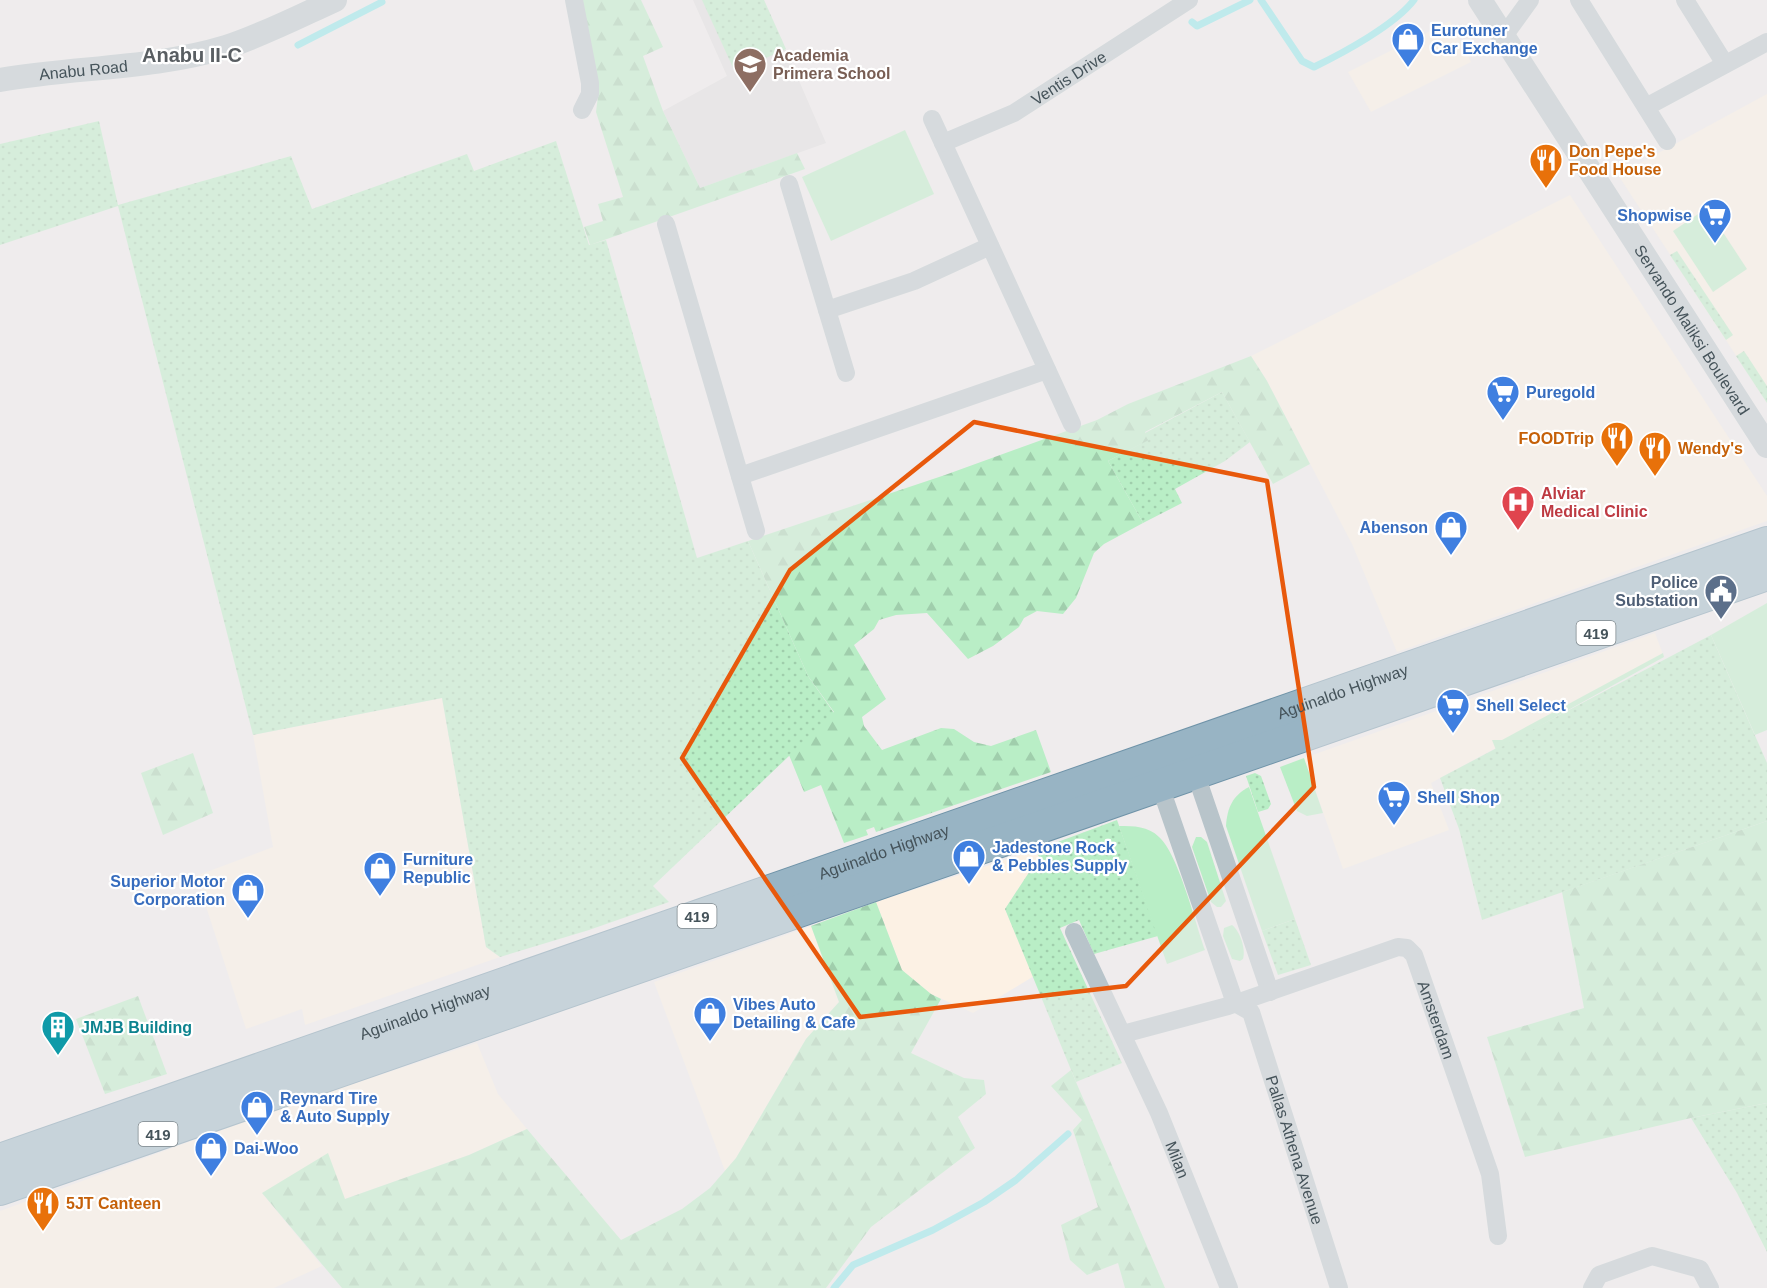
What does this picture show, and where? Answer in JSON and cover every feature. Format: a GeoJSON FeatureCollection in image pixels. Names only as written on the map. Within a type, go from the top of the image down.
{"type":"FeatureCollection","features":[{"type":"Feature","properties":{"kind":"highway","name":"Aguinaldo Highway"},"geometry":{"type":"LineString","coordinates":[[1191,759],[1767,543]]}},
{"type":"Feature","properties":{"kind":"highway","name":"Aguinaldo Highway"},"geometry":{"type":"LineString","coordinates":[[0,1189],[311,1066],[1155,771],[1767,574]]}},
{"type":"Feature","properties":{"kind":"highway","name":"Aguinaldo Highway"},"geometry":{"type":"LineString","coordinates":[[0,1160],[311,1066]]}},
{"type":"Feature","properties":{"kind":"street","name":"Anabu Road"},"geometry":{"type":"LineString","coordinates":[[0,80],[162,60],[225,47],[335,0]]}},
{"type":"Feature","properties":{"kind":"street"},"geometry":{"type":"LineString","coordinates":[[574,0],[590,83],[590,94],[582,110]]}},
{"type":"Feature","properties":{"kind":"street","name":"Ventis Drive"},"geometry":{"type":"LineString","coordinates":[[943,143],[1014,113],[1189,0]]}},
{"type":"Feature","properties":{"kind":"street","name":"Servando Maliksi Boulevard"},"geometry":{"type":"LineString","coordinates":[[1480,0],[1767,446]]}},
{"type":"Feature","properties":{"kind":"street"},"geometry":{"type":"LineString","coordinates":[[1504,36],[1530,0]]}},
{"type":"Feature","properties":{"kind":"street"},"geometry":{"type":"LineString","coordinates":[[1579,0],[1667,141]]}},
{"type":"Feature","properties":{"kind":"street"},"geometry":{"type":"LineString","coordinates":[[1685,0],[1725,64]]}},
{"type":"Feature","properties":{"kind":"street"},"geometry":{"type":"LineString","coordinates":[[1646,107],[1767,42]]}},
{"type":"Feature","properties":{"kind":"street"},"geometry":{"type":"LineString","coordinates":[[932,119],[1072,424]]}},
{"type":"Feature","properties":{"kind":"street"},"geometry":{"type":"LineString","coordinates":[[789,184],[846,373]]}},
{"type":"Feature","properties":{"kind":"street"},"geometry":{"type":"LineString","coordinates":[[666,224],[756,531]]}},
{"type":"Feature","properties":{"kind":"street"},"geometry":{"type":"LineString","coordinates":[[827,310],[914,281],[990,246]]}},
{"type":"Feature","properties":{"kind":"street"},"geometry":{"type":"LineString","coordinates":[[740,476],[1047,370]]}},
{"type":"Feature","properties":{"kind":"street"},"geometry":{"type":"LineString","coordinates":[[1191,759],[1270,992]]}},
{"type":"Feature","properties":{"kind":"street"},"geometry":{"type":"LineString","coordinates":[[1155,771],[1235,1004],[1251,1012],[1270,992]]}},
{"type":"Feature","properties":{"kind":"street","name":"Milan"},"geometry":{"type":"LineString","coordinates":[[1074,932],[1164,1124],[1229,1288]]}},
{"type":"Feature","properties":{"kind":"street","name":"Amsterdam"},"geometry":{"type":"LineString","coordinates":[[1270,992],[1398,947],[1411,950],[1490,1174],[1498,1236]]}},
{"type":"Feature","properties":{"kind":"street"},"geometry":{"type":"LineString","coordinates":[[1123,1034],[1235,1004],[1270,992]]}},
{"type":"Feature","properties":{"kind":"street","name":"Pallas Athena Avenue"},"geometry":{"type":"LineString","coordinates":[[1251,1012],[1339,1288]]}},
{"type":"Feature","properties":{"kind":"street"},"geometry":{"type":"LineString","coordinates":[[1592,1288],[1599,1275],[1652,1256],[1700,1269],[1710,1288]]}},
{"type":"Feature","properties":{"kind":"highlighted area"},"geometry":{"type":"Polygon","coordinates":[[[974,422],[1267,481],[1314,787],[1126,986],[860,1017],[682,758],[790,570],[974,422]]]}},
{"type":"Feature","properties":{"kind":"shaded area","name":"Academia Primera School"},"geometry":{"type":"Polygon","coordinates":[[[693,0],[764,0],[826,143],[700,188],[663,111],[727,76],[693,0]]]}},
{"type":"Feature","properties":{"kind":"shaded area","name":"Eurotuner Car Exchange"},"geometry":{"type":"Polygon","coordinates":[[[1450,21],[1471,62],[1371,112],[1348,72],[1450,21]]]}},
{"type":"Feature","properties":{"kind":"shaded area","name":"Shopwise"},"geometry":{"type":"Polygon","coordinates":[[[1767,94],[1767,403],[1618,175],[1767,94]]]}},
{"type":"Feature","properties":{"kind":"shaded area","name":"Puregold"},"geometry":{"type":"Polygon","coordinates":[[[1570,195],[1767,496],[1767,521],[1397,652],[1352,544],[1267,381],[1251,356],[1570,195]]]}},
{"type":"Feature","properties":{"kind":"shaded area"},"geometry":{"type":"Polygon","coordinates":[[[1655,633],[1664,657],[1431,783],[1449,830],[1343,869],[1304,758],[1655,633]]]}},
{"type":"Feature","properties":{"kind":"shaded area","name":"Furniture Republic"},"geometry":{"type":"Polygon","coordinates":[[[442,698],[486,947],[500,957],[305,1025],[302,1009],[246,1029],[196,876],[273,847],[253,735],[442,698]]]}},
{"type":"Feature","properties":{"kind":"shaded area"},"geometry":{"type":"Polygon","coordinates":[[[1036,850],[1039,857],[1005,909],[1034,976],[973,1013],[931,994],[902,970],[876,902],[1036,850]]]}},
{"type":"Feature","properties":{"kind":"shaded area"},"geometry":{"type":"Polygon","coordinates":[[[811,926],[839,1002],[806,1039],[736,1158],[725,1171],[654,982],[811,926]]]}},
{"type":"Feature","properties":{"kind":"shaded area"},"geometry":{"type":"Polygon","coordinates":[[[477,1043],[498,1094],[527,1129],[469,1155],[345,1199],[262,1193],[322,1266],[274,1288],[0,1288],[0,1211],[295,1103],[477,1043]]]}},
{"type":"Feature","properties":{"kind":"green space"},"geometry":{"type":"Polygon","coordinates":[[[582,0],[641,0],[663,47],[643,56],[663,111],[700,188],[797,153],[805,169],[590,245],[584,227],[603,221],[598,204],[623,197],[596,112],[598,96],[582,0]]]}},
{"type":"Feature","properties":{"kind":"green space"},"geometry":{"type":"Polygon","coordinates":[[[702,0],[764,0],[786,49],[735,72],[702,0]]]}},
{"type":"Feature","properties":{"kind":"green space"},"geometry":{"type":"Polygon","coordinates":[[[99,121],[118,205],[291,156],[312,209],[467,154],[474,171],[556,141],[589,245],[606,240],[697,558],[748,541],[808,676],[834,713],[653,886],[669,902],[589,930],[500,957],[486,947],[442,698],[253,735],[118,206],[0,245],[0,144],[99,121]]]}},
{"type":"Feature","properties":{"kind":"green space"},"geometry":{"type":"Polygon","coordinates":[[[905,130],[934,194],[831,241],[802,177],[905,130]]]}},
{"type":"Feature","properties":{"kind":"green space"},"geometry":{"type":"Polygon","coordinates":[[[1707,208],[1747,269],[1713,292],[1673,231],[1707,208]]]}},
{"type":"Feature","properties":{"kind":"green space"},"geometry":{"type":"Polygon","coordinates":[[[1677,251],[1733,335],[1726,340],[1670,255],[1677,251]]]}},
{"type":"Feature","properties":{"kind":"green space"},"geometry":{"type":"Polygon","coordinates":[[[1744,351],[1767,386],[1767,403],[1736,356],[1744,351]]]}},
{"type":"Feature","properties":{"kind":"green space"},"geometry":{"type":"Polygon","coordinates":[[[1251,356],[1267,381],[1310,464],[1273,484],[1222,392],[1145,432],[1149,440],[1108,461],[1143,523],[1104,544],[1094,553],[1076,598],[1063,614],[1037,611],[1024,618],[1019,627],[993,646],[968,659],[927,613],[896,615],[879,620],[874,629],[854,645],[886,699],[862,717],[864,726],[882,750],[941,728],[954,729],[974,742],[991,746],[1036,730],[1051,772],[876,832],[874,827],[866,830],[868,835],[844,843],[821,785],[804,792],[789,755],[834,712],[808,676],[748,541],[945,475],[1097,420],[1128,404],[1251,356]]]}},
{"type":"Feature","properties":{"kind":"green space"},"geometry":{"type":"Polygon","coordinates":[[[1222,392],[1250,442],[1225,461],[1175,489],[1182,503],[1143,523],[1108,461],[1148,440],[1145,433],[1222,392]]]}},
{"type":"Feature","properties":{"kind":"green space"},"geometry":{"type":"Polygon","coordinates":[[[1767,603],[1767,730],[1755,735],[1711,635],[1767,603]]]}},
{"type":"Feature","properties":{"kind":"green space"},"geometry":{"type":"Polygon","coordinates":[[[1711,635],[1767,763],[1767,821],[1482,920],[1459,829],[1440,778],[1711,635]]]}},
{"type":"Feature","properties":{"kind":"green space"},"geometry":{"type":"Polygon","coordinates":[[[1663,653],[1664,657],[1496,750],[1492,740],[1502,740],[1663,653]]]}},
{"type":"Feature","properties":{"kind":"green space"},"geometry":{"type":"Polygon","coordinates":[[[193,753],[213,813],[163,835],[141,773],[193,753]]]}},
{"type":"Feature","properties":{"kind":"green space"},"geometry":{"type":"Polygon","coordinates":[[[1304,758],[1323,813],[1307,816],[1297,811],[1280,767],[1304,758]]]}},
{"type":"Feature","properties":{"kind":"green space"},"geometry":{"type":"Polygon","coordinates":[[[1255,773],[1261,776],[1271,804],[1268,809],[1258,812],[1246,776],[1255,773]]]}},
{"type":"Feature","properties":{"kind":"green space"},"geometry":{"type":"Polygon","coordinates":[[[1249,787],[1295,919],[1262,931],[1226,826],[1232,803],[1249,787]]]}},
{"type":"Feature","properties":{"kind":"green space"},"geometry":{"type":"Polygon","coordinates":[[[1117,820],[1158,936],[1094,954],[1079,920],[1060,928],[1122,1063],[1076,1082],[1005,909],[1039,857],[1036,850],[1117,820]]]}},
{"type":"Feature","properties":{"kind":"green space"},"geometry":{"type":"Polygon","coordinates":[[[1767,821],[1767,1103],[1691,1118],[1525,1157],[1487,1037],[1584,1008],[1562,892],[1767,821]]]}},
{"type":"Feature","properties":{"kind":"green space"},"geometry":{"type":"Polygon","coordinates":[[[1119,826],[1150,831],[1166,845],[1180,873],[1205,950],[1167,964],[1119,826]]]}},
{"type":"Feature","properties":{"kind":"green space"},"geometry":{"type":"Polygon","coordinates":[[[1196,837],[1201,837],[1207,842],[1226,901],[1221,907],[1211,902],[1192,847],[1196,837]]]}},
{"type":"Feature","properties":{"kind":"green space"},"geometry":{"type":"Polygon","coordinates":[[[876,902],[902,970],[931,994],[941,999],[911,1053],[964,1078],[984,1080],[986,1094],[958,1117],[975,1148],[871,1227],[826,1288],[342,1288],[262,1193],[328,1153],[345,1199],[469,1155],[527,1129],[621,1240],[682,1209],[710,1188],[736,1158],[806,1039],[839,1002],[811,926],[876,902]]]}},
{"type":"Feature","properties":{"kind":"green space"},"geometry":{"type":"Polygon","coordinates":[[[1295,919],[1311,965],[1278,975],[1262,931],[1295,919]]]}},
{"type":"Feature","properties":{"kind":"green space"},"geometry":{"type":"Polygon","coordinates":[[[1232,925],[1238,931],[1243,945],[1244,955],[1240,961],[1232,959],[1223,936],[1224,928],[1232,925]]]}},
{"type":"Feature","properties":{"kind":"green space"},"geometry":{"type":"Polygon","coordinates":[[[138,996],[167,1074],[105,1094],[76,1019],[138,996]]]}},
{"type":"Feature","properties":{"kind":"green space"},"geometry":{"type":"Polygon","coordinates":[[[1071,1070],[1165,1288],[1125,1288],[1118,1263],[1087,1275],[1070,1260],[1061,1225],[1098,1207],[1073,1130],[1082,1120],[1051,1086],[1071,1070]]]}},
{"type":"Feature","properties":{"kind":"green space"},"geometry":{"type":"Polygon","coordinates":[[[1767,1103],[1767,1252],[1737,1193],[1691,1118],[1767,1103]]]}},
{"type":"Feature","properties":{"kind":"waterway"},"geometry":{"type":"LineString","coordinates":[[1192,22],[1197,26],[1250,0]]}},
{"type":"Feature","properties":{"kind":"waterway"},"geometry":{"type":"LineString","coordinates":[[1261,0],[1302,61],[1314,67],[1382,28],[1414,0]]}},
{"type":"Feature","properties":{"kind":"waterway"},"geometry":{"type":"LineString","coordinates":[[298,45],[382,2]]}},
{"type":"Feature","properties":{"kind":"waterway"},"geometry":{"type":"LineString","coordinates":[[834,1288],[853,1265],[933,1230],[984,1202],[1016,1180],[1068,1134]]}},
{"type":"Feature","properties":{"kind":"place","name":"Eurotuner Car Exchange"},"geometry":{"type":"Point","coordinates":[1408,68]}},
{"type":"Feature","properties":{"kind":"place","name":"Academia Primera School"},"geometry":{"type":"Point","coordinates":[750,93]}},
{"type":"Feature","properties":{"kind":"place","name":"Don Pepe's Food House"},"geometry":{"type":"Point","coordinates":[1546,189]}},
{"type":"Feature","properties":{"kind":"place","name":"Shopwise"},"geometry":{"type":"Point","coordinates":[1715,244]}},
{"type":"Feature","properties":{"kind":"place","name":"Puregold"},"geometry":{"type":"Point","coordinates":[1503,421]}},
{"type":"Feature","properties":{"kind":"place","name":"FOODTrip"},"geometry":{"type":"Point","coordinates":[1617,467]}},
{"type":"Feature","properties":{"kind":"place","name":"Wendy's"},"geometry":{"type":"Point","coordinates":[1655,477]}},
{"type":"Feature","properties":{"kind":"place","name":"Alviar Medical Clinic"},"geometry":{"type":"Point","coordinates":[1518,531]}},
{"type":"Feature","properties":{"kind":"place","name":"Abenson"},"geometry":{"type":"Point","coordinates":[1451,556]}},
{"type":"Feature","properties":{"kind":"place","name":"Police Substation"},"geometry":{"type":"Point","coordinates":[1721,620]}},
{"type":"Feature","properties":{"kind":"place","name":"Shell Select"},"geometry":{"type":"Point","coordinates":[1453,734]}},
{"type":"Feature","properties":{"kind":"place","name":"Shell Shop"},"geometry":{"type":"Point","coordinates":[1394,826]}},
{"type":"Feature","properties":{"kind":"place","name":"Jadestone Rock & Pebbles Supply"},"geometry":{"type":"Point","coordinates":[969,885]}},
{"type":"Feature","properties":{"kind":"place","name":"Furniture Republic"},"geometry":{"type":"Point","coordinates":[380,897]}},
{"type":"Feature","properties":{"kind":"place","name":"Superior Motor Corporation"},"geometry":{"type":"Point","coordinates":[248,919]}},
{"type":"Feature","properties":{"kind":"place","name":"Vibes Auto Detailing & Cafe"},"geometry":{"type":"Point","coordinates":[710,1042]}},
{"type":"Feature","properties":{"kind":"place","name":"JMJB Building"},"geometry":{"type":"Point","coordinates":[58,1056]}},
{"type":"Feature","properties":{"kind":"place","name":"Reynard Tire & Auto Supply"},"geometry":{"type":"Point","coordinates":[257,1136]}},
{"type":"Feature","properties":{"kind":"place","name":"Dai-Woo"},"geometry":{"type":"Point","coordinates":[211,1177]}},
{"type":"Feature","properties":{"kind":"place","name":"5JT Canteen"},"geometry":{"type":"Point","coordinates":[43,1232]}},
{"type":"Feature","properties":{"kind":"district","name":"Anabu II-C"},"geometry":{"type":"Point","coordinates":[192,55]}}]}
